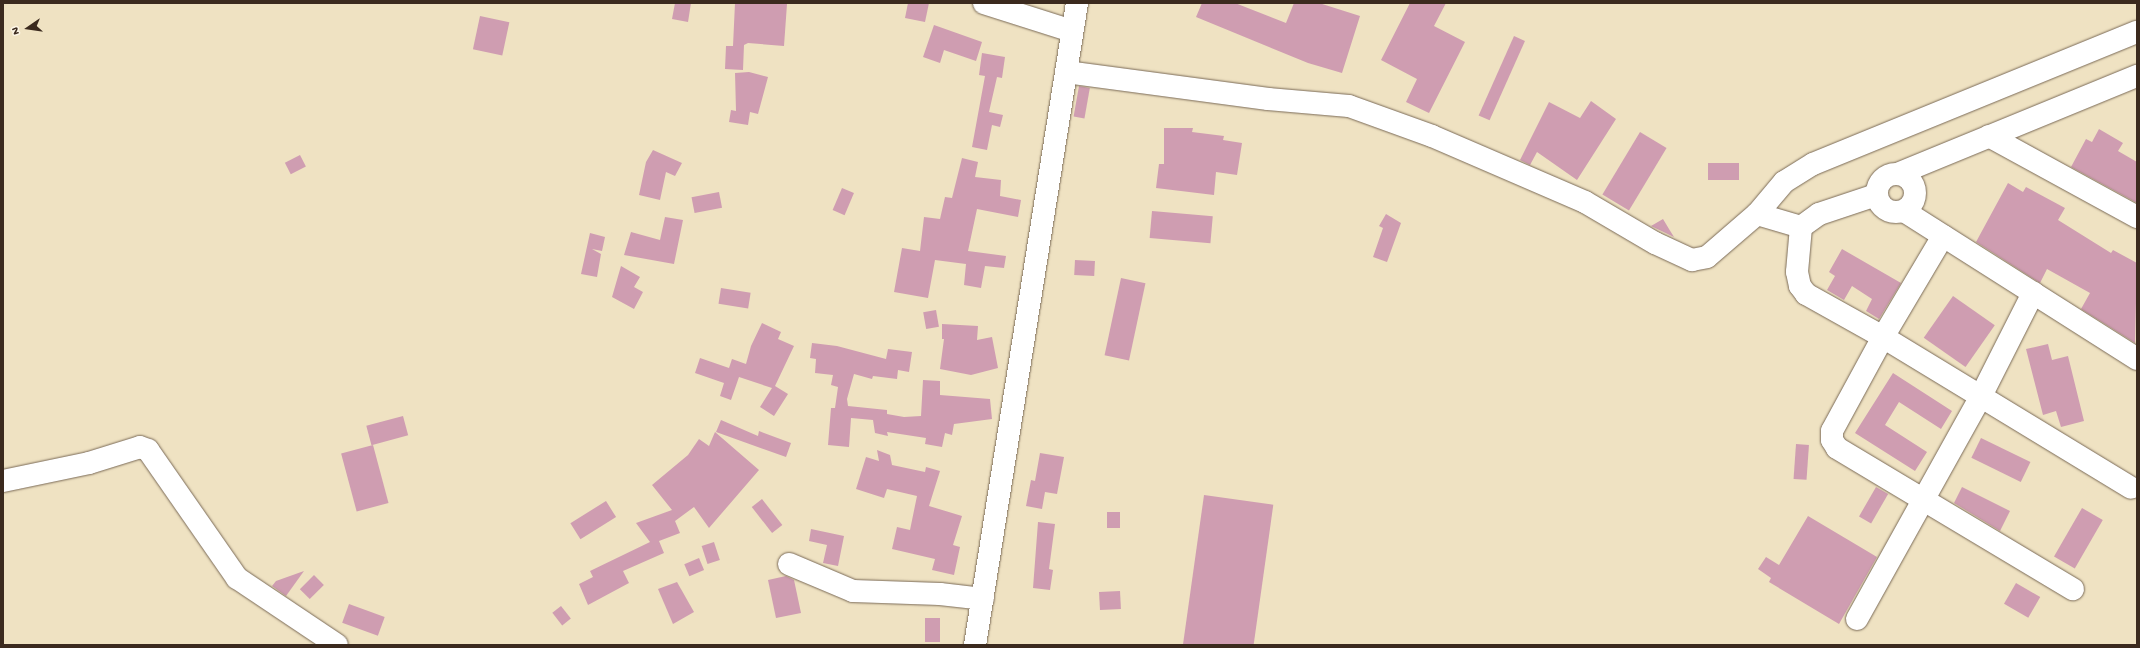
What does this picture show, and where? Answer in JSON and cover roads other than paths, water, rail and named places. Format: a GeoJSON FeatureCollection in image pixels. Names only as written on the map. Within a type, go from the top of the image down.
{"type":"FeatureCollection","features":[{"type":"Feature","properties":{"kind":"main road"},"geometry":{"type":"LineString","coordinates":[[984,3],[1072,32]]}},
{"type":"Feature","properties":{"kind":"main road"},"geometry":{"type":"LineString","coordinates":[[975,645],[1077,3]]}},
{"type":"Feature","properties":{"kind":"main road"},"geometry":{"type":"LineString","coordinates":[[1066,72],[1268,99],[1349,106],[1432,136],[1585,202],[1655,243],[1692,260],[1706,257],[1757,214],[1784,182],[1814,164],[2137,32]]}},
{"type":"Feature","properties":{"kind":"main road"},"geometry":{"type":"LineString","coordinates":[[1900,173],[1911,179],[1916,191],[1914,203],[1904,211],[1892,213],[1881,207],[1876,195],[1879,183],[1888,175],[1900,173],[2137,76]]}},
{"type":"Feature","properties":{"kind":"main road"},"geometry":{"type":"LineString","coordinates":[[1989,136],[2137,217]]}},
{"type":"Feature","properties":{"kind":"main road"},"geometry":{"type":"LineString","coordinates":[[1876,195],[1819,214],[1801,227],[1797,272],[1803,290],[1806,294],[1883,337],[1980,398],[2131,488]]}},
{"type":"Feature","properties":{"kind":"main road"},"geometry":{"type":"LineString","coordinates":[[1904,211],[2137,359]]}},
{"type":"Feature","properties":{"kind":"main road"},"geometry":{"type":"LineString","coordinates":[[1757,214],[1801,227]]}},
{"type":"Feature","properties":{"kind":"main road"},"geometry":{"type":"LineString","coordinates":[[1943,236],[1883,337],[1832,432],[1832,440],[1837,448],[2073,589]]}},
{"type":"Feature","properties":{"kind":"main road"},"geometry":{"type":"LineString","coordinates":[[1857,619],[1980,398],[2033,293]]}},
{"type":"Feature","properties":{"kind":"main road"},"geometry":{"type":"LineString","coordinates":[[3,480],[89,463],[140,447],[148,450],[237,578],[337,645]]}},
{"type":"Feature","properties":{"kind":"main road"},"geometry":{"type":"LineString","coordinates":[[789,564],[853,591],[940,594],[983,599]]}}]}
